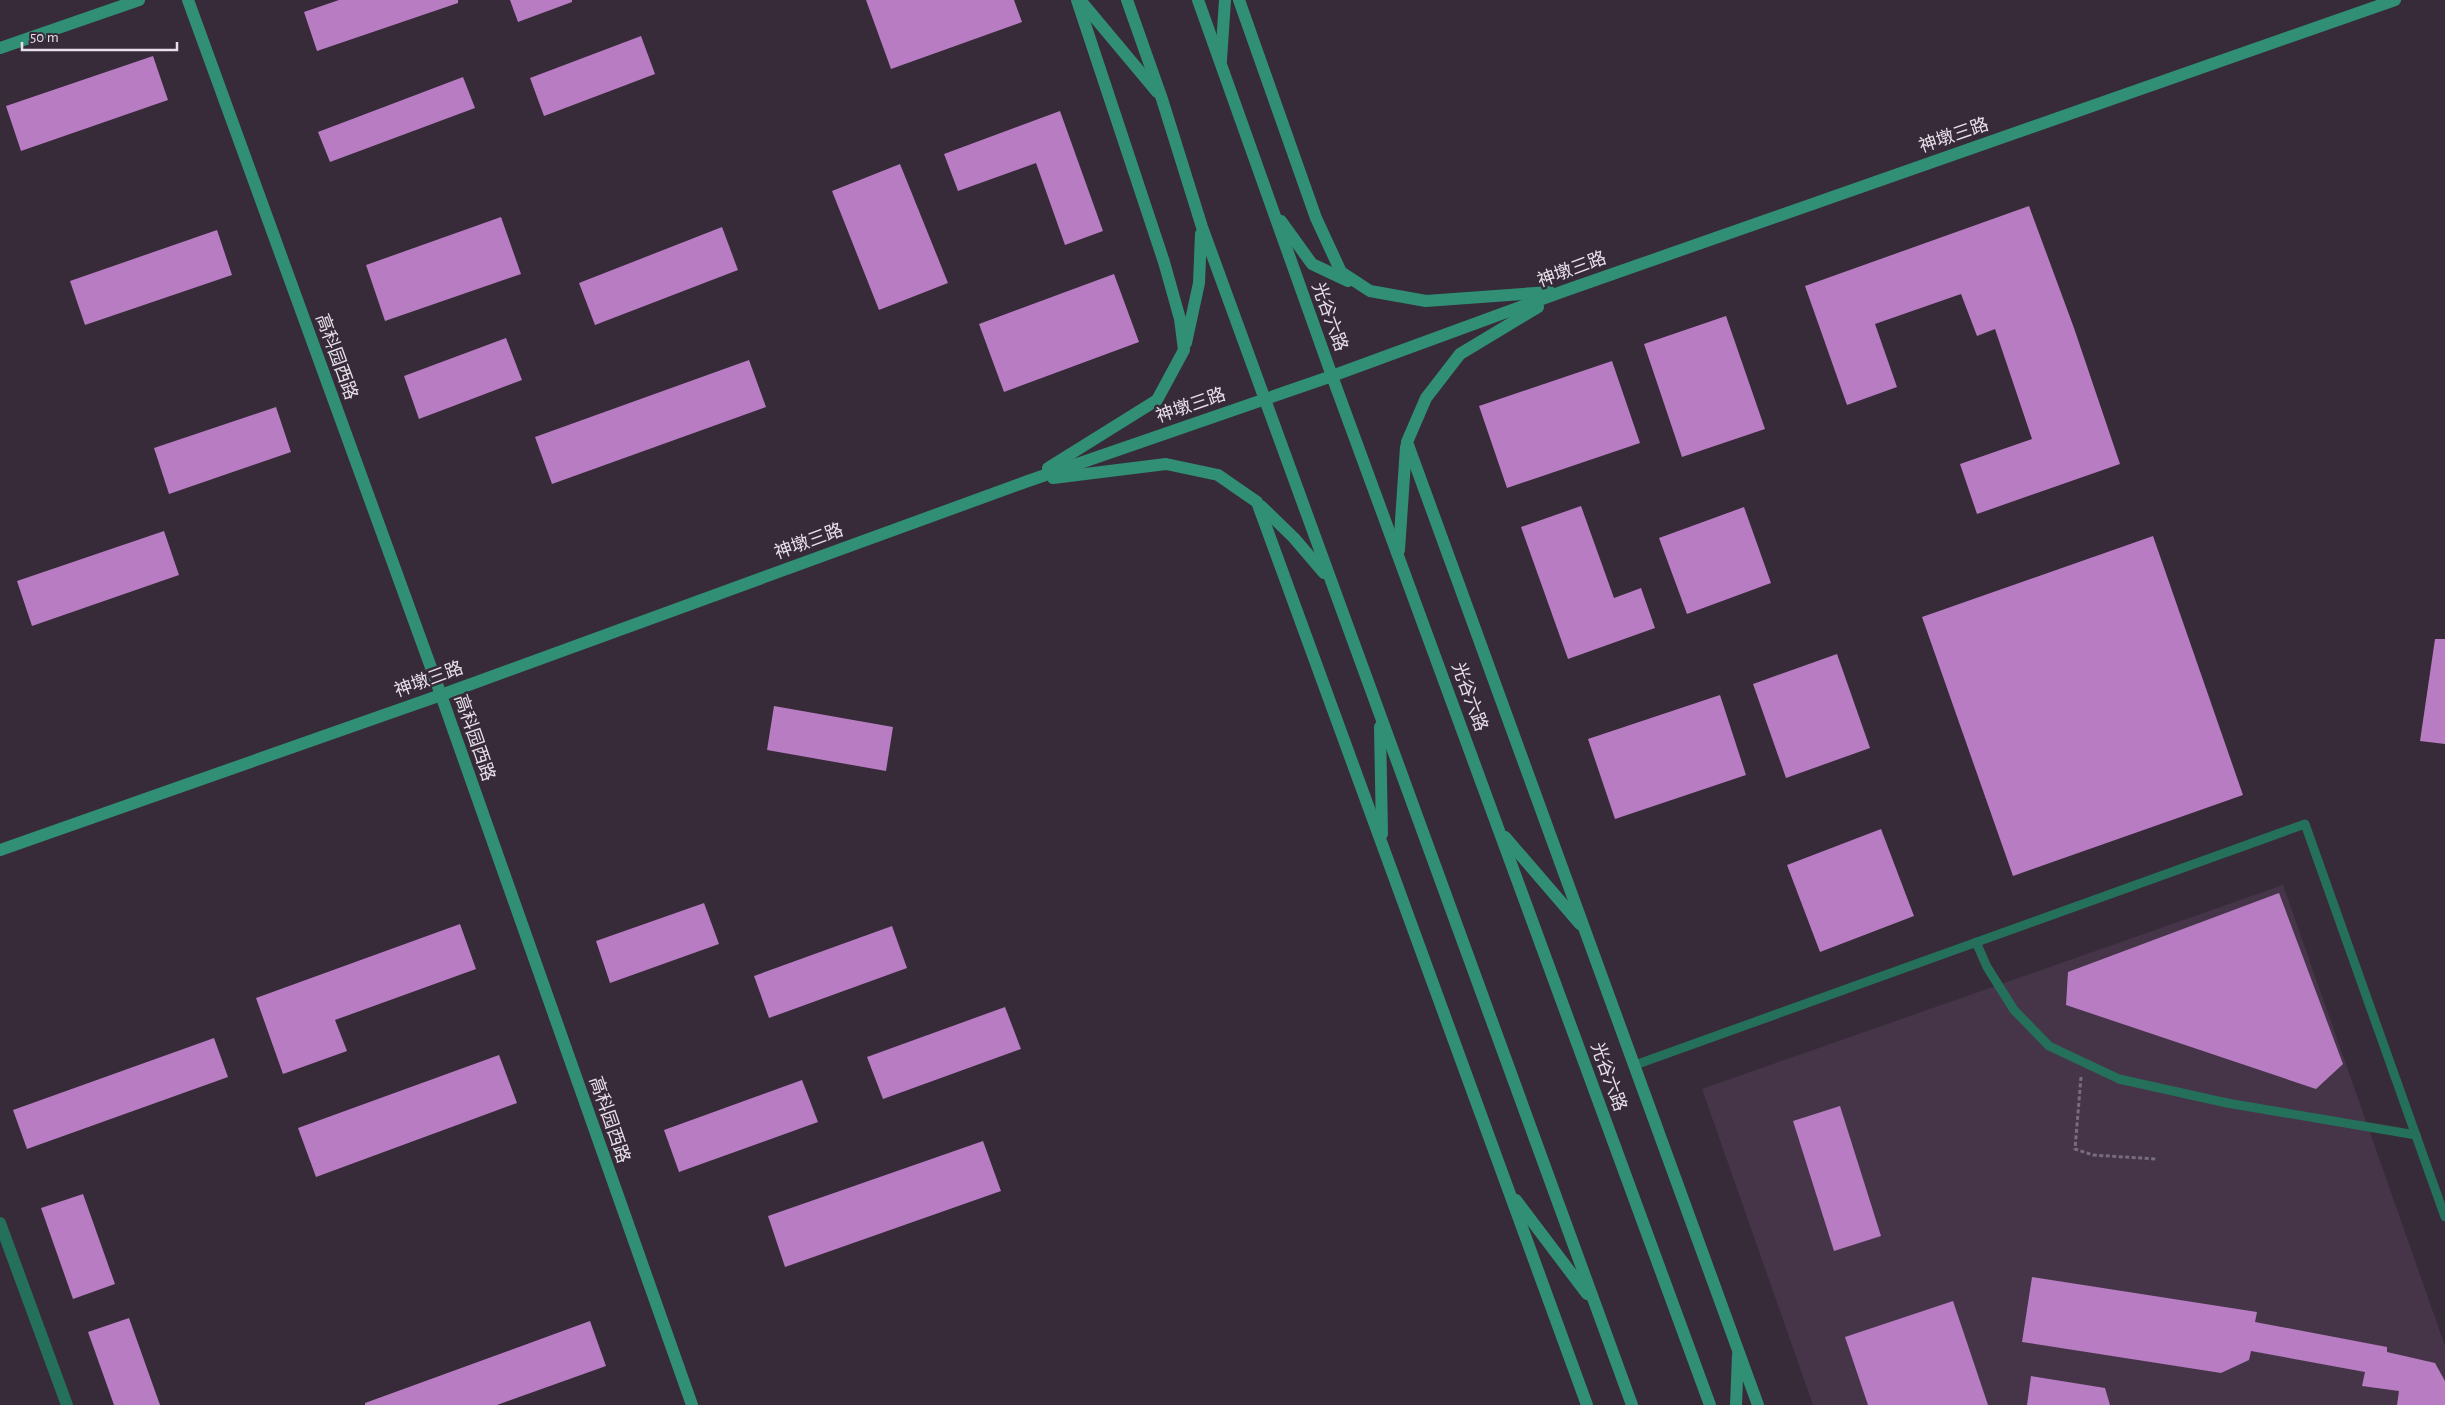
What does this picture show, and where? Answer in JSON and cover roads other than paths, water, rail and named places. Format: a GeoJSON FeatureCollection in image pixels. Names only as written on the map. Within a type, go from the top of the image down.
{"type":"FeatureCollection","features":[{"type":"Feature","properties":{"kind":"street"},"geometry":{"type":"LineString","coordinates":[[0,48],[139,0]]}},
{"type":"Feature","properties":{"kind":"street","name":"高科园西路"},"geometry":{"type":"LineString","coordinates":[[188,0],[440,695],[692,1405]]}},
{"type":"Feature","properties":{"kind":"street"},"geometry":{"type":"LineString","coordinates":[[1078,0],[1162,99]]}},
{"type":"Feature","properties":{"kind":"street"},"geometry":{"type":"LineString","coordinates":[[1078,0],[1164,262],[1180,319],[1184,350]]}},
{"type":"Feature","properties":{"kind":"street"},"geometry":{"type":"LineString","coordinates":[[1127,0],[1162,99],[1202,227],[1632,1405]]}},
{"type":"Feature","properties":{"kind":"street","name":"光谷六路"},"geometry":{"type":"LineString","coordinates":[[1198,0],[1332,376],[1710,1405]]}},
{"type":"Feature","properties":{"kind":"street"},"geometry":{"type":"LineString","coordinates":[[1221,67],[1225,0]]}},
{"type":"Feature","properties":{"kind":"street"},"geometry":{"type":"LineString","coordinates":[[1239,0],[1316,218],[1341,272],[1370,291]]}},
{"type":"Feature","properties":{"kind":"street","name":"神墩三路"},"geometry":{"type":"LineString","coordinates":[[0,850],[440,695],[1028,481],[1332,376],[1564,291],[2395,0]]}},
{"type":"Feature","properties":{"kind":"street"},"geometry":{"type":"LineString","coordinates":[[1271,207],[1312,264],[1370,291],[1426,301],[1564,291]]}},
{"type":"Feature","properties":{"kind":"street"},"geometry":{"type":"LineString","coordinates":[[1028,481],[1158,400],[1184,350],[1199,283],[1202,227]]}},
{"type":"Feature","properties":{"kind":"street"},"geometry":{"type":"LineString","coordinates":[[1399,557],[1407,442],[1426,398],[1460,354],[1564,291]]}},
{"type":"Feature","properties":{"kind":"street"},"geometry":{"type":"LineString","coordinates":[[1407,442],[1758,1405]]}},
{"type":"Feature","properties":{"kind":"street"},"geometry":{"type":"LineString","coordinates":[[1028,481],[1166,464],[1218,475],[1257,502],[1294,538],[1330,580]]}},
{"type":"Feature","properties":{"kind":"street"},"geometry":{"type":"LineString","coordinates":[[1257,502],[1587,1405]]}},
{"type":"Feature","properties":{"kind":"street"},"geometry":{"type":"LineString","coordinates":[[1380,717],[1382,844]]}},
{"type":"Feature","properties":{"kind":"street"},"geometry":{"type":"LineString","coordinates":[[1499,830],[1585,930]]}},
{"type":"Feature","properties":{"kind":"street"},"geometry":{"type":"LineString","coordinates":[[1507,1188],[1596,1306]]}},
{"type":"Feature","properties":{"kind":"street"},"geometry":{"type":"LineString","coordinates":[[0,1224],[67,1405]]}},
{"type":"Feature","properties":{"kind":"street"},"geometry":{"type":"LineString","coordinates":[[1736,1405],[1738,1348]]}},
{"type":"Feature","properties":{"kind":"lane"},"geometry":{"type":"LineString","coordinates":[[1635,1065],[2305,824],[2445,1217]]}},
{"type":"Feature","properties":{"kind":"lane"},"geometry":{"type":"LineString","coordinates":[[1976,942],[1987,966],[2014,1010],[2049,1046],[2119,1079],[2227,1103],[2416,1135]]}}]}
